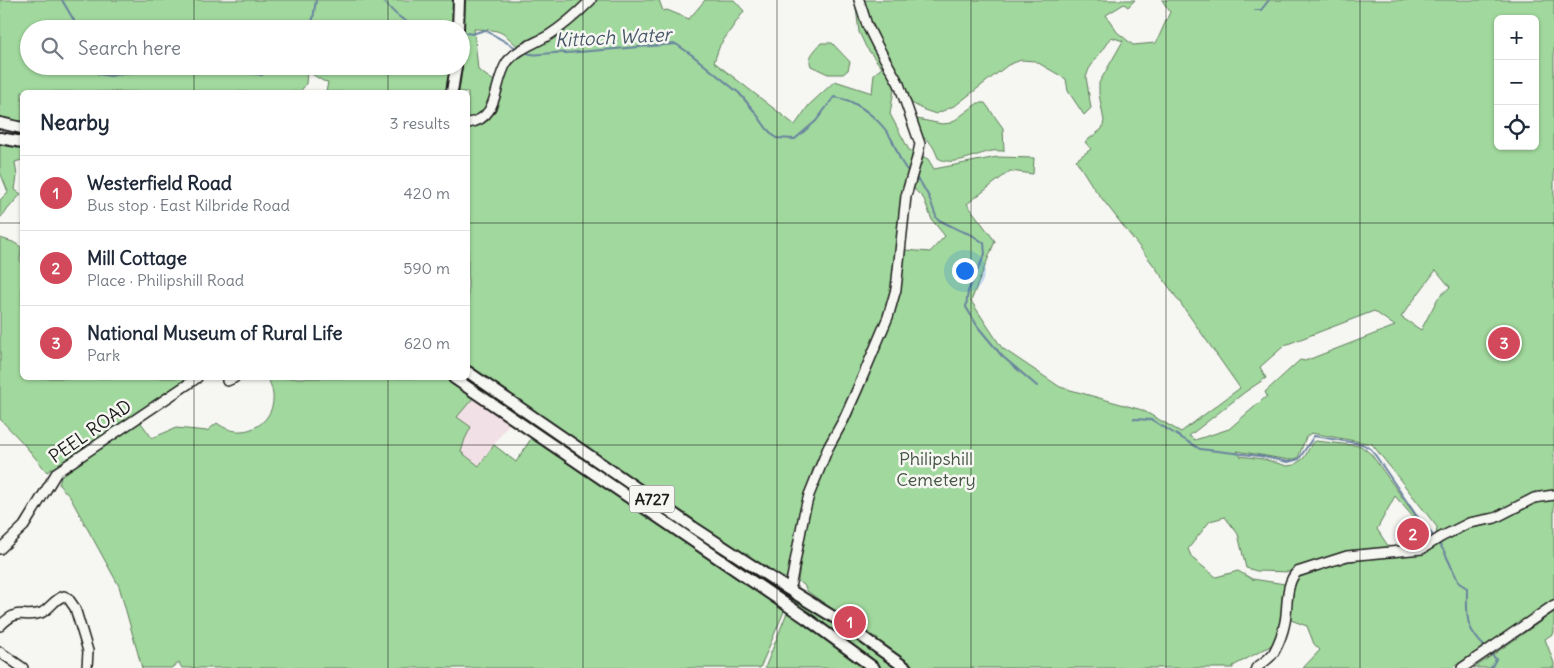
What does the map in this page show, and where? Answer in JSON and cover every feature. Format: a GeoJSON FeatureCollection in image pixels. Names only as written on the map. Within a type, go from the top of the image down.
{"type":"FeatureCollection","features":[{"type":"Feature","properties":{"kind":"main road"},"geometry":{"type":"LineString","coordinates":[[458,20],[459,5]]}},
{"type":"Feature","properties":{"kind":"main road"},"geometry":{"type":"LineString","coordinates":[[452,90],[455,75]]}},
{"type":"Feature","properties":{"kind":"main road"},"geometry":{"type":"LineString","coordinates":[[0,123],[20,128]]}},
{"type":"Feature","properties":{"kind":"main road"},"geometry":{"type":"LineString","coordinates":[[0,138],[20,142]]}},
{"type":"Feature","properties":{"kind":"main road","name":"A727"},"geometry":{"type":"LineString","coordinates":[[470,373],[692,527],[840,621],[902,668]]}},
{"type":"Feature","properties":{"kind":"main road","name":"A727"},"geometry":{"type":"LineString","coordinates":[[457,380],[806,618],[873,668]]}},
{"type":"Feature","properties":{"kind":"main road"},"geometry":{"type":"LineString","coordinates":[[889,657],[906,668]]}},
{"type":"Feature","properties":{"kind":"street"},"geometry":{"type":"LineString","coordinates":[[470,122],[481,119],[488,112],[508,62],[525,48],[550,34],[574,17],[591,0]]}},
{"type":"Feature","properties":{"kind":"street"},"geometry":{"type":"LineString","coordinates":[[788,589],[791,583],[804,514],[815,478],[828,448],[844,419],[888,317],[896,289],[906,196],[920,144],[899,84],[867,25],[859,0]]}},
{"type":"Feature","properties":{"kind":"street","name":"PEEL ROAD"},"geometry":{"type":"LineString","coordinates":[[0,549],[24,526],[57,472],[194,380]]}},
{"type":"Feature","properties":{"kind":"street"},"geometry":{"type":"LineString","coordinates":[[1256,668],[1272,656],[1275,650],[1285,623],[1290,585],[1293,576],[1297,572],[1347,556],[1422,549],[1441,536],[1469,523],[1495,518],[1534,498],[1554,495]]}},
{"type":"Feature","properties":{"kind":"street"},"geometry":{"type":"LineString","coordinates":[[0,626],[12,615],[19,613],[41,613],[64,596],[76,608],[88,651],[87,668]]}},
{"type":"Feature","properties":{"kind":"street"},"geometry":{"type":"LineString","coordinates":[[1462,668],[1554,605]]}},
{"type":"Feature","properties":{"kind":"street"},"geometry":{"type":"LineString","coordinates":[[0,652],[23,668]]}},
{"type":"Feature","properties":{"kind":"shaded area"},"geometry":{"type":"Polygon","coordinates":[[[474,397],[510,422],[479,466],[461,452],[471,427],[456,417],[474,397]]]}},
{"type":"Feature","properties":{"kind":"green space"},"geometry":{"type":"Polygon","coordinates":[[[0,0],[455,0],[454,20],[20,20],[20,75],[307,75],[306,84],[302,90],[20,90],[20,123],[0,118],[0,0]]]}},
{"type":"Feature","properties":{"kind":"green space","name":"Philipshill Cemetery"},"geometry":{"type":"Polygon","coordinates":[[[464,0],[659,0],[663,11],[667,10],[689,19],[705,0],[734,0],[744,11],[720,45],[714,62],[795,125],[809,105],[835,81],[872,93],[874,74],[882,68],[866,47],[859,32],[855,0],[857,0],[895,83],[890,114],[909,150],[928,159],[934,169],[997,157],[1034,158],[1033,174],[1010,171],[967,204],[995,241],[971,301],[1002,348],[1060,387],[1142,410],[1181,432],[1240,388],[1155,267],[1093,187],[1076,160],[1091,149],[1085,142],[1102,129],[1104,121],[1099,83],[1123,41],[1111,37],[1089,69],[1086,77],[1091,108],[1084,115],[1068,91],[1066,79],[1035,61],[1021,60],[1008,65],[956,105],[936,114],[910,102],[870,25],[863,0],[1135,0],[1128,7],[1124,4],[1106,15],[1117,32],[1133,45],[1156,43],[1170,12],[1162,0],[1554,0],[1554,600],[1452,668],[1303,668],[1320,650],[1314,644],[1307,626],[1288,619],[1294,581],[1297,578],[1336,564],[1435,545],[1437,527],[1372,444],[1311,433],[1306,437],[1298,458],[1289,460],[1237,451],[1240,456],[1263,459],[1287,466],[1294,465],[1304,458],[1312,443],[1316,441],[1361,446],[1371,454],[1415,515],[1413,517],[1395,496],[1377,529],[1390,549],[1356,551],[1291,572],[1257,571],[1246,568],[1238,534],[1225,517],[1210,521],[1188,549],[1192,558],[1216,577],[1238,571],[1252,579],[1285,584],[1284,613],[1276,643],[1233,666],[1233,668],[915,668],[807,591],[804,585],[798,581],[806,522],[820,471],[849,422],[857,403],[899,288],[905,250],[930,252],[945,236],[932,220],[924,199],[910,185],[896,279],[886,310],[847,402],[813,469],[801,509],[792,571],[784,578],[685,515],[470,366],[470,125],[480,122],[493,111],[510,66],[532,48],[526,43],[517,46],[498,31],[474,29],[478,70],[494,81],[486,105],[480,113],[470,117],[470,90],[459,90],[461,75],[470,75],[470,20],[463,20],[464,0]],[[1436,270],[1401,317],[1421,330],[1438,298],[1450,287],[1436,270]],[[1374,311],[1285,345],[1260,367],[1266,378],[1189,436],[1195,440],[1229,429],[1267,396],[1265,392],[1300,360],[1305,361],[1395,326],[1374,311]]]}},
{"type":"Feature","properties":{"kind":"green space"},"geometry":{"type":"Polygon","coordinates":[[[821,43],[832,43],[850,62],[848,70],[843,74],[828,74],[811,66],[811,56],[821,43]]]}},
{"type":"Feature","properties":{"kind":"green space"},"geometry":{"type":"Polygon","coordinates":[[[313,75],[450,75],[447,90],[326,90],[328,82],[313,75]]]}},
{"type":"Feature","properties":{"kind":"green space"},"geometry":{"type":"Polygon","coordinates":[[[978,103],[985,103],[1003,128],[1004,151],[990,151],[956,161],[938,158],[932,146],[922,137],[917,119],[942,124],[951,123],[978,103]]]}},
{"type":"Feature","properties":{"kind":"green space"},"geometry":{"type":"Polygon","coordinates":[[[0,144],[20,148],[20,161],[15,162],[17,176],[15,190],[20,195],[0,218],[0,200],[8,192],[0,172],[0,144]]]}},
{"type":"Feature","properties":{"kind":"green space"},"geometry":{"type":"Polygon","coordinates":[[[0,238],[20,246],[20,380],[187,380],[47,472],[0,419],[0,238]]]}},
{"type":"Feature","properties":{"kind":"green space"},"geometry":{"type":"Polygon","coordinates":[[[470,379],[863,641],[896,668],[882,668],[824,624],[465,380],[470,379]]]}},
{"type":"Feature","properties":{"kind":"green space"},"geometry":{"type":"Polygon","coordinates":[[[450,380],[474,397],[457,417],[471,427],[461,452],[479,466],[494,445],[516,462],[532,437],[785,609],[760,668],[182,668],[179,663],[171,668],[142,668],[119,586],[70,497],[59,485],[61,477],[139,420],[152,438],[176,428],[207,431],[217,423],[229,429],[240,431],[251,429],[261,424],[268,416],[272,406],[273,394],[269,381],[450,380]]]}},
{"type":"Feature","properties":{"kind":"green space"},"geometry":{"type":"Polygon","coordinates":[[[788,610],[867,668],[765,668],[788,610]]]}},
{"type":"Feature","properties":{"kind":"green space"},"geometry":{"type":"Polygon","coordinates":[[[1554,612],[1554,633],[1545,639],[1554,668],[1474,668],[1554,612]]]}},
{"type":"Feature","properties":{"kind":"waterway","name":"Kittoch Water"},"geometry":{"type":"LineString","coordinates":[[62,0],[74,20]]}},
{"type":"Feature","properties":{"kind":"waterway","name":"Kittoch Water"},"geometry":{"type":"LineString","coordinates":[[312,20],[316,0]]}},
{"type":"Feature","properties":{"kind":"waterway","name":"Kittoch Water"},"geometry":{"type":"LineString","coordinates":[[383,0],[404,20]]}},
{"type":"Feature","properties":{"kind":"waterway"},"geometry":{"type":"LineString","coordinates":[[1255,10],[1261,10],[1269,0]]}},
{"type":"Feature","properties":{"kind":"waterway","name":"Kittoch Water"},"geometry":{"type":"LineString","coordinates":[[470,34],[485,30],[518,49]]}},
{"type":"Feature","properties":{"kind":"waterway","name":"Kittoch Water"},"geometry":{"type":"LineString","coordinates":[[525,52],[536,55],[676,44],[739,93],[776,138],[795,139],[816,121],[834,97],[844,99],[861,108],[879,122],[889,134],[901,162],[910,173]]}},
{"type":"Feature","properties":{"kind":"waterway","name":"Kittoch Water"},"geometry":{"type":"LineString","coordinates":[[104,75],[116,75]]}},
{"type":"Feature","properties":{"kind":"waterway","name":"Kittoch Water"},"geometry":{"type":"LineString","coordinates":[[916,178],[929,197],[937,219],[972,235],[984,243],[985,254],[968,291],[966,307],[978,327],[1002,356],[1037,386]]}},
{"type":"Feature","properties":{"kind":"waterway","name":"Kittoch Water"},"geometry":{"type":"LineString","coordinates":[[1134,419],[1152,420],[1200,449],[1260,456],[1288,462],[1299,459],[1314,436],[1362,444],[1371,449],[1416,515],[1435,538]]}},
{"type":"Feature","properties":{"kind":"waterway","name":"Kittoch Water"},"geometry":{"type":"LineString","coordinates":[[1438,542],[1459,583],[1467,588],[1468,621],[1474,634],[1486,648]]}},
{"type":"Feature","properties":{"kind":"waterway","name":"Kittoch Water"},"geometry":{"type":"LineString","coordinates":[[1489,652],[1496,659],[1491,668]]}},
{"type":"Feature","properties":{"kind":"place","name":"National Museum of Rural Life"},"geometry":{"type":"Point","coordinates":[1504,343]}},
{"type":"Feature","properties":{"kind":"place","name":"Mill Cottage"},"geometry":{"type":"Point","coordinates":[1413,534]}},
{"type":"Feature","properties":{"kind":"place","name":"Westerfield Road"},"geometry":{"type":"Point","coordinates":[850,622]}}]}
